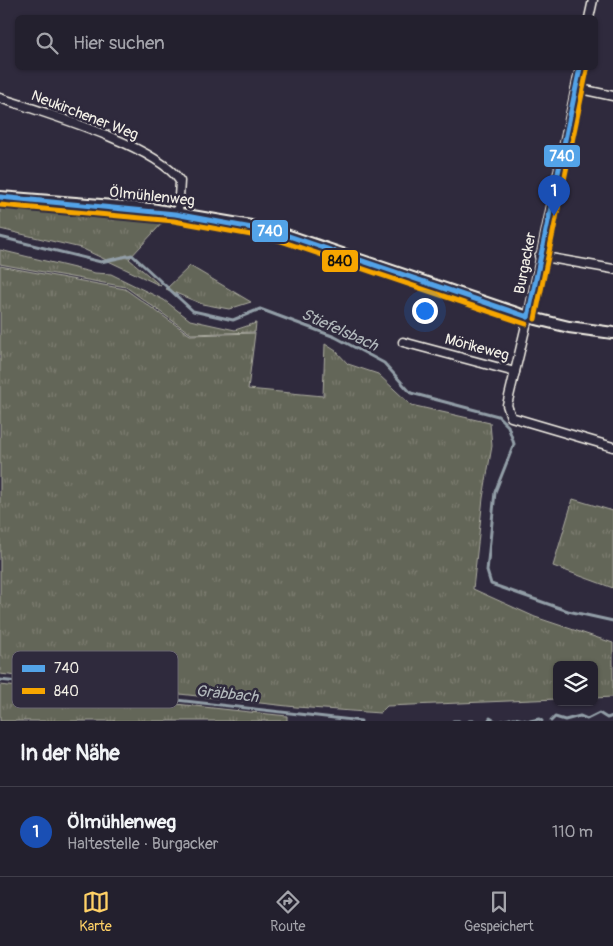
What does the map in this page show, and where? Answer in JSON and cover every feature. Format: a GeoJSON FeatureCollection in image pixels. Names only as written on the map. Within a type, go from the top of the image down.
{"type":"FeatureCollection","features":[{"type":"Feature","properties":{"kind":"main road","name":"Ölmühlenweg"},"geometry":{"type":"LineString","coordinates":[[0,198],[178,213],[280,233],[528,317],[569,327],[613,333]]}},
{"type":"Feature","properties":{"kind":"street"},"geometry":{"type":"LineString","coordinates":[[590,15],[593,0]]}},
{"type":"Feature","properties":{"kind":"street","name":"Burgacker"},"geometry":{"type":"LineString","coordinates":[[528,317],[539,256],[580,70]]}},
{"type":"Feature","properties":{"kind":"street"},"geometry":{"type":"LineString","coordinates":[[576,88],[613,96]]}},
{"type":"Feature","properties":{"kind":"street","name":"Neukirchener Weg"},"geometry":{"type":"LineString","coordinates":[[0,98],[119,140],[168,168],[180,181],[178,213]]}},
{"type":"Feature","properties":{"kind":"street"},"geometry":{"type":"LineString","coordinates":[[539,256],[613,269]]}},
{"type":"Feature","properties":{"kind":"street","name":"Mörikeweg"},"geometry":{"type":"LineString","coordinates":[[528,317],[507,405],[508,413],[511,417],[613,447]]}},
{"type":"Feature","properties":{"kind":"street","name":"Mörikeweg"},"geometry":{"type":"LineString","coordinates":[[403,342],[515,372]]}},
{"type":"Feature","properties":{"kind":"green space"},"geometry":{"type":"Polygon","coordinates":[[[0,206],[165,220],[129,259],[161,286],[81,248],[0,229],[0,206]]]}},
{"type":"Feature","properties":{"kind":"green space"},"geometry":{"type":"Polygon","coordinates":[[[0,250],[95,273],[111,274],[164,300],[190,320],[235,330],[256,323],[255,332],[191,334],[126,287],[0,264],[0,250]]]}},
{"type":"Feature","properties":{"kind":"green space"},"geometry":{"type":"Polygon","coordinates":[[[0,266],[125,289],[190,335],[255,333],[248,389],[323,396],[325,344],[336,351],[348,364],[378,374],[411,405],[490,423],[492,446],[483,498],[473,589],[535,617],[613,643],[613,697],[598,698],[598,661],[553,661],[553,699],[387,706],[380,713],[296,707],[178,694],[178,651],[12,651],[12,675],[0,674],[0,266]]]}},
{"type":"Feature","properties":{"kind":"green space"},"geometry":{"type":"Polygon","coordinates":[[[190,266],[251,302],[229,309],[202,304],[166,289],[190,266]]]}},
{"type":"Feature","properties":{"kind":"green space"},"geometry":{"type":"Polygon","coordinates":[[[573,499],[613,511],[613,588],[553,566],[573,499]]]}},
{"type":"Feature","properties":{"kind":"green space"},"geometry":{"type":"Polygon","coordinates":[[[0,685],[12,686],[12,708],[178,708],[178,704],[287,716],[287,721],[0,721],[0,685]]]}},
{"type":"Feature","properties":{"kind":"waterway","name":"Stiefelsbach"},"geometry":{"type":"LineString","coordinates":[[0,237],[101,262],[132,255],[193,311],[233,320],[260,309],[335,337],[384,363],[411,393],[498,416],[508,426],[514,444],[495,492],[487,571],[491,584],[568,611],[613,621]]}},
{"type":"Feature","properties":{"kind":"waterway","name":"Gräbbach"},"geometry":{"type":"LineString","coordinates":[[0,680],[12,681]]}},
{"type":"Feature","properties":{"kind":"waterway","name":"Gräbbach"},"geometry":{"type":"LineString","coordinates":[[178,700],[361,721]]}},
{"type":"Feature","properties":{"kind":"waterway","name":"Gräbbach"},"geometry":{"type":"LineString","coordinates":[[551,721],[555,717],[565,720],[580,716],[587,719],[599,713],[607,718],[613,716]]}},
{"type":"Feature","properties":{"kind":"waterway","name":"Gräbbach"},"geometry":{"type":"LineString","coordinates":[[488,721],[490,718],[495,721]]}},
{"type":"Feature","properties":{"kind":"waterway","name":"Gräbbach"},"geometry":{"type":"LineString","coordinates":[[502,721],[514,718],[528,721]]}},
{"type":"Feature","properties":{"kind":"waterway","name":"Gräbbach"},"geometry":{"type":"LineString","coordinates":[[530,721],[539,719],[542,721]]}},
{"type":"Feature","properties":{"kind":"waterway","name":"Gräbbach"},"geometry":{"type":"LineString","coordinates":[[453,721],[459,721]]}},
{"type":"Feature","properties":{"kind":"waterway","name":"Gräbbach"},"geometry":{"type":"LineString","coordinates":[[469,721],[475,721]]}},
{"type":"Feature","properties":{"kind":"transit line","name":"740"},"geometry":{"type":"LineString","coordinates":[[528,317],[580,70]]}},
{"type":"Feature","properties":{"kind":"transit line","name":"840"},"geometry":{"type":"LineString","coordinates":[[535,319],[587,70]]}},
{"type":"Feature","properties":{"kind":"transit line","name":"740"},"geometry":{"type":"LineString","coordinates":[[0,197],[175,214],[280,233],[528,317]]}},
{"type":"Feature","properties":{"kind":"transit line","name":"840"},"geometry":{"type":"LineString","coordinates":[[0,205],[174,221],[278,240],[526,324]]}},
{"type":"Feature","properties":{"kind":"place","name":"Ölmühlenweg"},"geometry":{"type":"Point","coordinates":[554,216]}}]}
